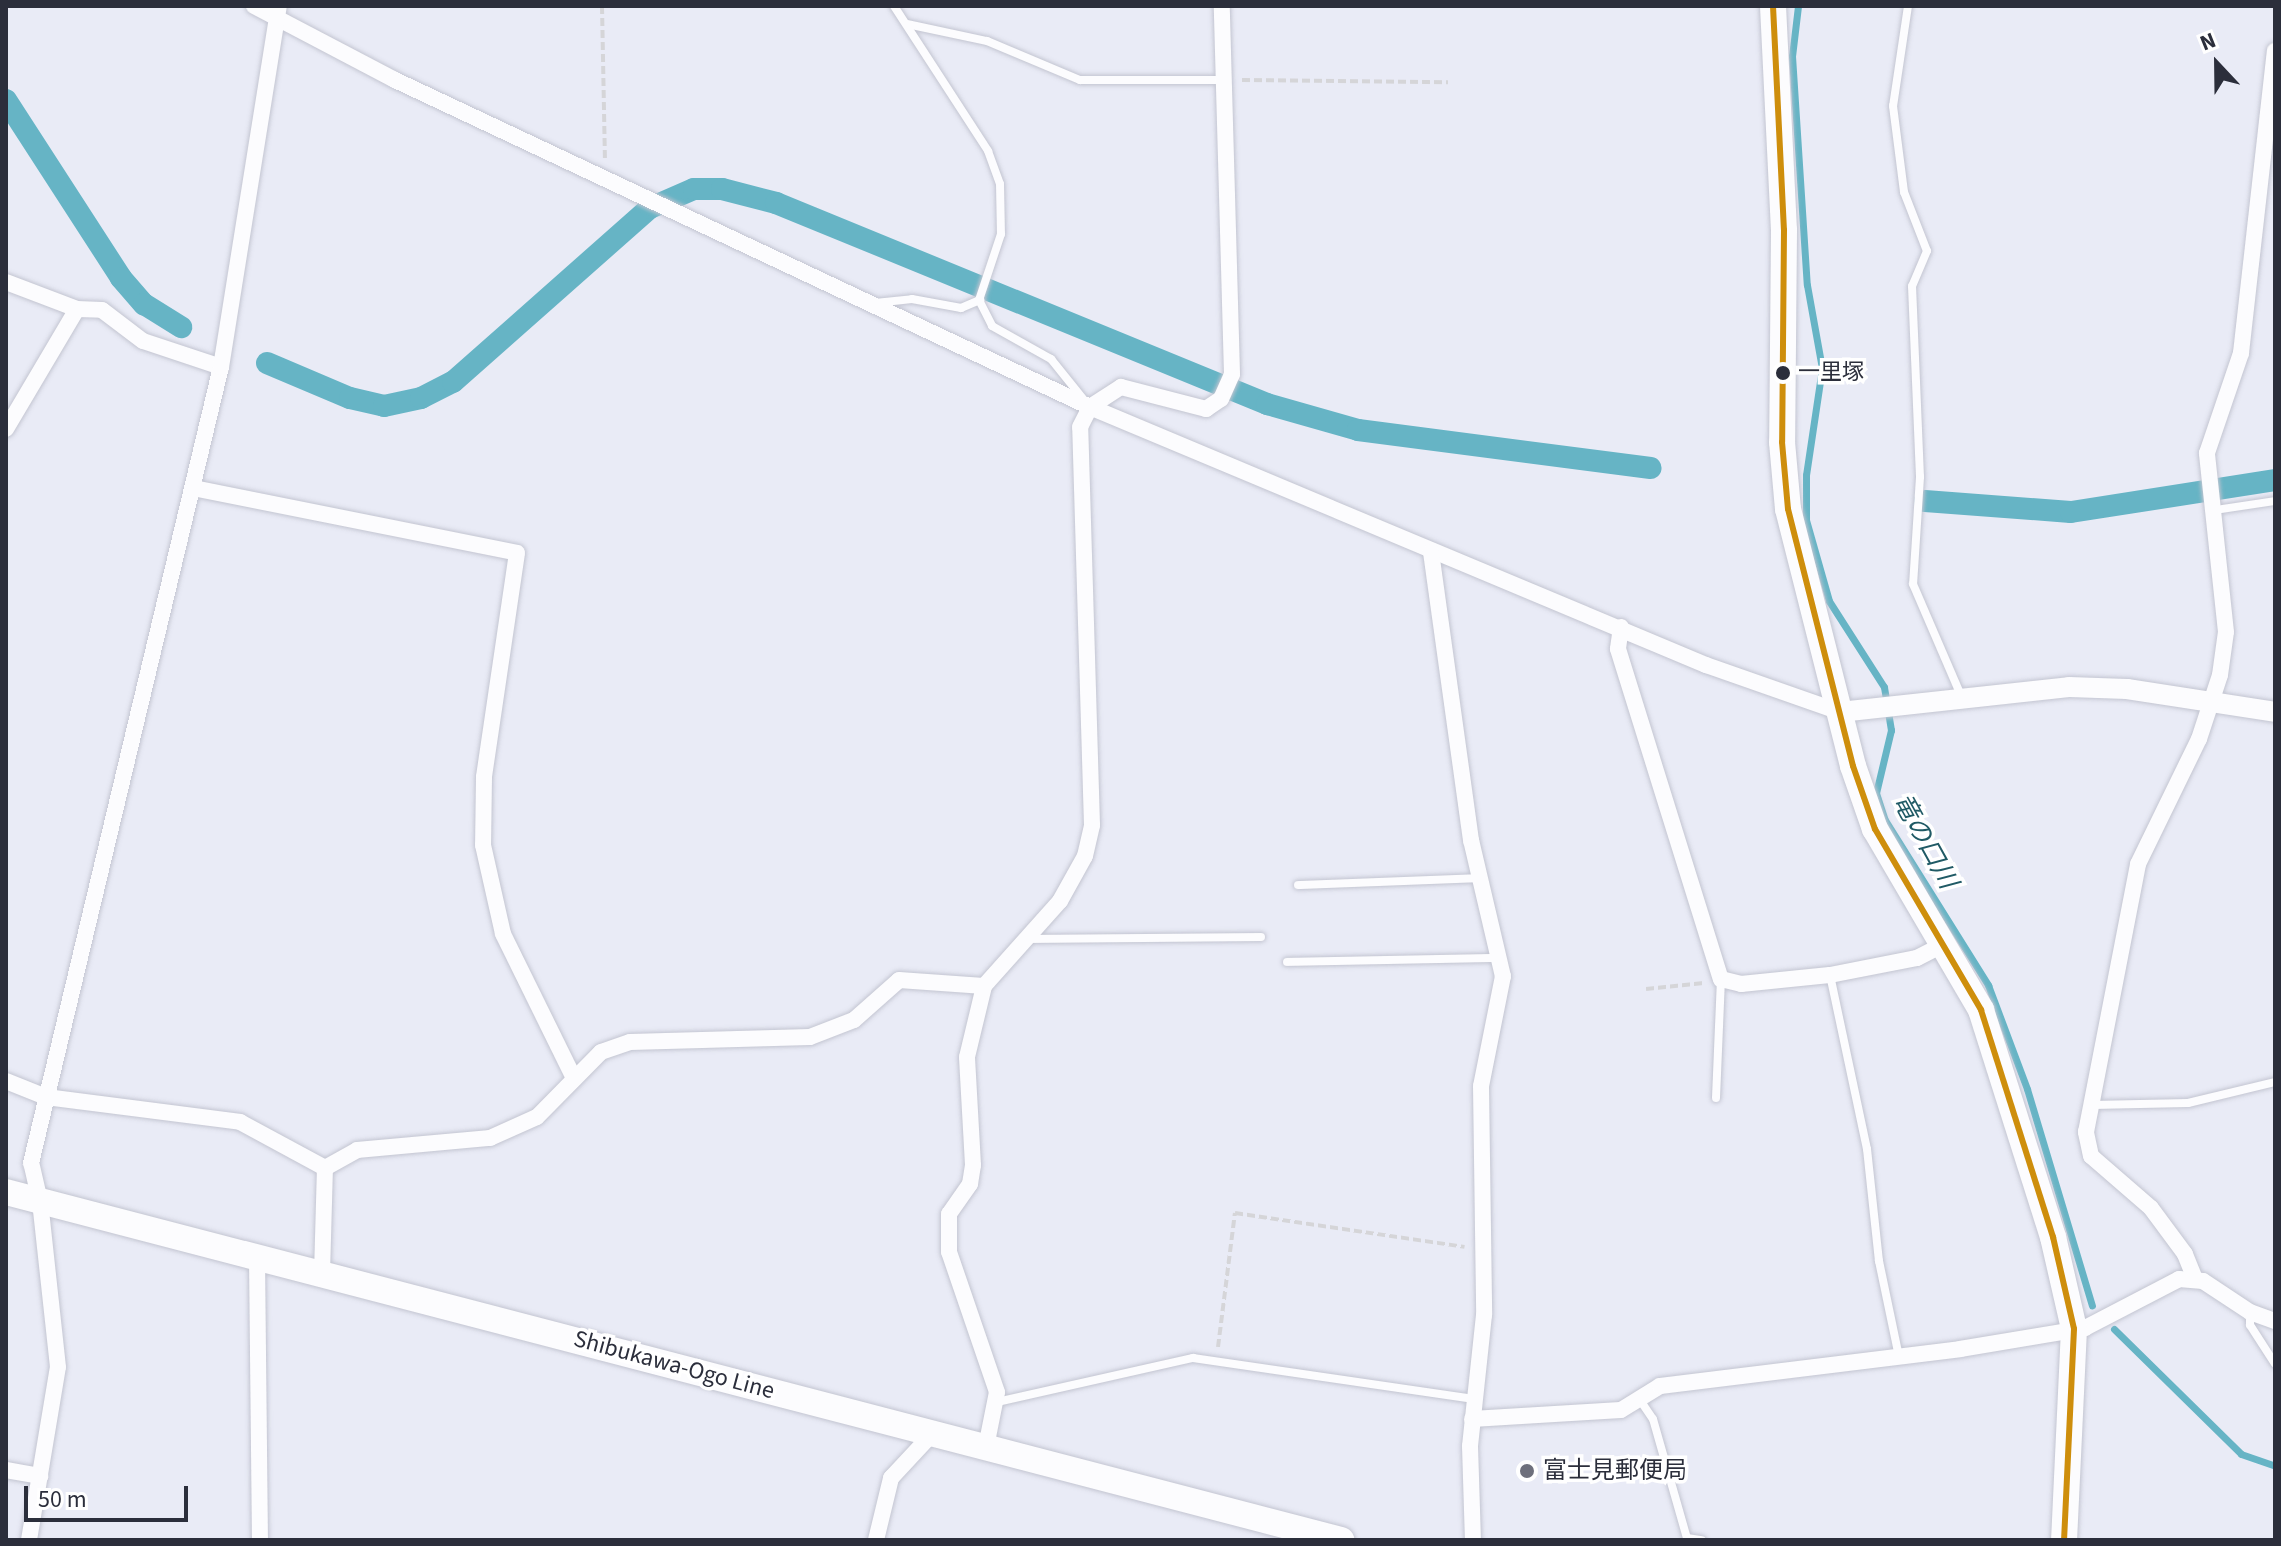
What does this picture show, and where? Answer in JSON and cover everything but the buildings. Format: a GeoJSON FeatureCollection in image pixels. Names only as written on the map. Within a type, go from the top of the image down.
{"type":"FeatureCollection","features":[{"type":"Feature","properties":{"kind":"main road"},"geometry":{"type":"LineString","coordinates":[[1773,6],[1784,230],[1785,477],[1795,544],[1875,829],[1945,944],[1995,1043],[2053,1237],[2074,1329],[2064,1540]]}},
{"type":"Feature","properties":{"kind":"main road","name":"Shibukawa-Ogo Line"},"geometry":{"type":"LineString","coordinates":[[6,1192],[1341,1540]]}},
{"type":"Feature","properties":{"kind":"street"},"geometry":{"type":"LineString","coordinates":[[254,6],[278,12],[395,80],[624,185],[1090,407],[1431,552],[1720,670],[1840,712],[2069,687],[2212,701],[2275,712]]}},
{"type":"Feature","properties":{"kind":"street"},"geometry":{"type":"LineString","coordinates":[[986,1447],[997,1402],[949,1252],[949,1214],[970,1184],[973,1165],[967,1057],[984,986],[1077,874],[1092,825],[1080,427],[1090,407],[1121,387],[1206,409],[1221,399],[1232,374],[1222,6]]}},
{"type":"Feature","properties":{"kind":"street"},"geometry":{"type":"LineString","coordinates":[[29,1540],[58,1367],[40,1201],[31,1163],[221,367],[278,12]]}},
{"type":"Feature","properties":{"kind":"street"},"geometry":{"type":"LineString","coordinates":[[2275,51],[2241,353],[2212,432],[2208,472],[2215,508],[2226,632],[2212,701],[2199,739],[2138,864],[2086,1132],[2091,1156],[2151,1208],[2185,1254],[2195,1279],[2250,1312],[2275,1321]]}},
{"type":"Feature","properties":{"kind":"street"},"geometry":{"type":"LineString","coordinates":[[6,282],[77,309],[102,310],[143,341],[221,367]]}},
{"type":"Feature","properties":{"kind":"street"},"geometry":{"type":"LineString","coordinates":[[6,429],[77,309]]}},
{"type":"Feature","properties":{"kind":"street"},"geometry":{"type":"LineString","coordinates":[[193,488],[517,553],[484,777],[483,845],[503,934],[574,1078]]}},
{"type":"Feature","properties":{"kind":"street"},"geometry":{"type":"LineString","coordinates":[[1431,552],[1478,878],[1501,958],[1503,976],[1481,1086],[1484,1335],[1472,1419],[1473,1540]]}},
{"type":"Feature","properties":{"kind":"street"},"geometry":{"type":"LineString","coordinates":[[1621,627],[1618,649],[1721,979],[1741,984],[1830,975],[1917,958],[1945,944]]}},
{"type":"Feature","properties":{"kind":"street"},"geometry":{"type":"LineString","coordinates":[[325,1168],[357,1150],[490,1138],[537,1117],[601,1052],[630,1042],[810,1037],[854,1020],[899,980],[984,986]]}},
{"type":"Feature","properties":{"kind":"street"},"geometry":{"type":"LineString","coordinates":[[6,1081],[46,1097],[240,1122],[325,1168]]}},
{"type":"Feature","properties":{"kind":"street"},"geometry":{"type":"LineString","coordinates":[[322,1274],[325,1168]]}},
{"type":"Feature","properties":{"kind":"street"},"geometry":{"type":"LineString","coordinates":[[257,1257],[260,1540]]}},
{"type":"Feature","properties":{"kind":"street"},"geometry":{"type":"LineString","coordinates":[[1472,1419],[1621,1410],[1660,1386],[1899,1358],[2074,1329],[2094,1324],[2163,1283],[2195,1279]]}},
{"type":"Feature","properties":{"kind":"street"},"geometry":{"type":"LineString","coordinates":[[876,1540],[891,1478],[932,1434]]}},
{"type":"Feature","properties":{"kind":"street"},"geometry":{"type":"LineString","coordinates":[[6,1470],[40,1476]]}},
{"type":"Feature","properties":{"kind":"lane"},"geometry":{"type":"LineString","coordinates":[[894,6],[988,151],[1000,184],[1001,234],[980,300],[992,326],[1051,359],[1090,407]]}},
{"type":"Feature","properties":{"kind":"lane"},"geometry":{"type":"LineString","coordinates":[[1908,6],[1893,106],[1904,192],[1927,251],[1912,286],[1920,477],[1913,584],[1962,699]]}},
{"type":"Feature","properties":{"kind":"lane"},"geometry":{"type":"LineString","coordinates":[[907,24],[987,41],[1080,80],[1224,80]]}},
{"type":"Feature","properties":{"kind":"lane"},"geometry":{"type":"LineString","coordinates":[[873,304],[912,299],[961,308],[980,300]]}},
{"type":"Feature","properties":{"kind":"lane"},"geometry":{"type":"LineString","coordinates":[[2215,508],[2275,501]]}},
{"type":"Feature","properties":{"kind":"lane"},"geometry":{"type":"LineString","coordinates":[[1298,885],[1478,878]]}},
{"type":"Feature","properties":{"kind":"lane"},"geometry":{"type":"LineString","coordinates":[[1023,939],[1261,937]]}},
{"type":"Feature","properties":{"kind":"lane"},"geometry":{"type":"LineString","coordinates":[[1287,962],[1501,958]]}},
{"type":"Feature","properties":{"kind":"lane"},"geometry":{"type":"LineString","coordinates":[[1830,975],[1864,1135],[1879,1261],[1899,1358]]}},
{"type":"Feature","properties":{"kind":"lane"},"geometry":{"type":"LineString","coordinates":[[1716,1098],[1721,979]]}},
{"type":"Feature","properties":{"kind":"lane"},"geometry":{"type":"LineString","coordinates":[[2091,1105],[2188,1103],[2275,1082]]}},
{"type":"Feature","properties":{"kind":"lane"},"geometry":{"type":"LineString","coordinates":[[2250,1312],[2250,1325],[2275,1364]]}},
{"type":"Feature","properties":{"kind":"lane"},"geometry":{"type":"LineString","coordinates":[[997,1402],[1193,1358],[1474,1399]]}},
{"type":"Feature","properties":{"kind":"lane"},"geometry":{"type":"LineString","coordinates":[[1640,1400],[1653,1419],[1687,1538],[1702,1540]]}},
{"type":"Feature","properties":{"kind":"path"},"geometry":{"type":"LineString","coordinates":[[602,6],[605,177]]}},
{"type":"Feature","properties":{"kind":"path"},"geometry":{"type":"LineString","coordinates":[[1224,80],[1448,82]]}},
{"type":"Feature","properties":{"kind":"path"},"geometry":{"type":"LineString","coordinates":[[1646,989],[1721,979]]}},
{"type":"Feature","properties":{"kind":"path"},"geometry":{"type":"LineString","coordinates":[[1216,1361],[1235,1213],[1483,1249]]}},
{"type":"Feature","properties":{"kind":"waterway","name":"竜の口川"},"geometry":{"type":"LineString","coordinates":[[1798,6],[1792,56],[1807,285],[1822,368],[1806,475],[1806,520],[1829,601],[1884,687],[1891,730],[1876,793],[1885,820],[1988,985],[2027,1089],[2092,1305]]}},
{"type":"Feature","properties":{"kind":"waterway"},"geometry":{"type":"LineString","coordinates":[[6,100],[121,278],[144,304],[181,327]]}},
{"type":"Feature","properties":{"kind":"waterway"},"geometry":{"type":"LineString","coordinates":[[267,363],[350,398],[384,406],[421,398],[453,382],[650,208],[694,189],[722,189],[776,203],[1267,404],[1358,430],[1651,468]]}},
{"type":"Feature","properties":{"kind":"waterway"},"geometry":{"type":"LineString","coordinates":[[1925,501],[2071,512],[2275,480]]}},
{"type":"Feature","properties":{"kind":"waterway","name":"竜の口川"},"geometry":{"type":"LineString","coordinates":[[2114,1329],[2241,1454],[2275,1466]]}},
{"type":"Feature","properties":{"kind":"transit line"},"geometry":{"type":"LineString","coordinates":[[1773,6],[1784,230],[1782,442],[1788,509],[1853,766],[1875,829],[1981,1010],[2053,1237],[2074,1329],[2064,1540]]}},
{"type":"Feature","properties":{"kind":"place","name":"一里塚"},"geometry":{"type":"Point","coordinates":[1783,373]}},
{"type":"Feature","properties":{"kind":"place","name":"富士見郵便局"},"geometry":{"type":"Point","coordinates":[1527,1471]}}]}
